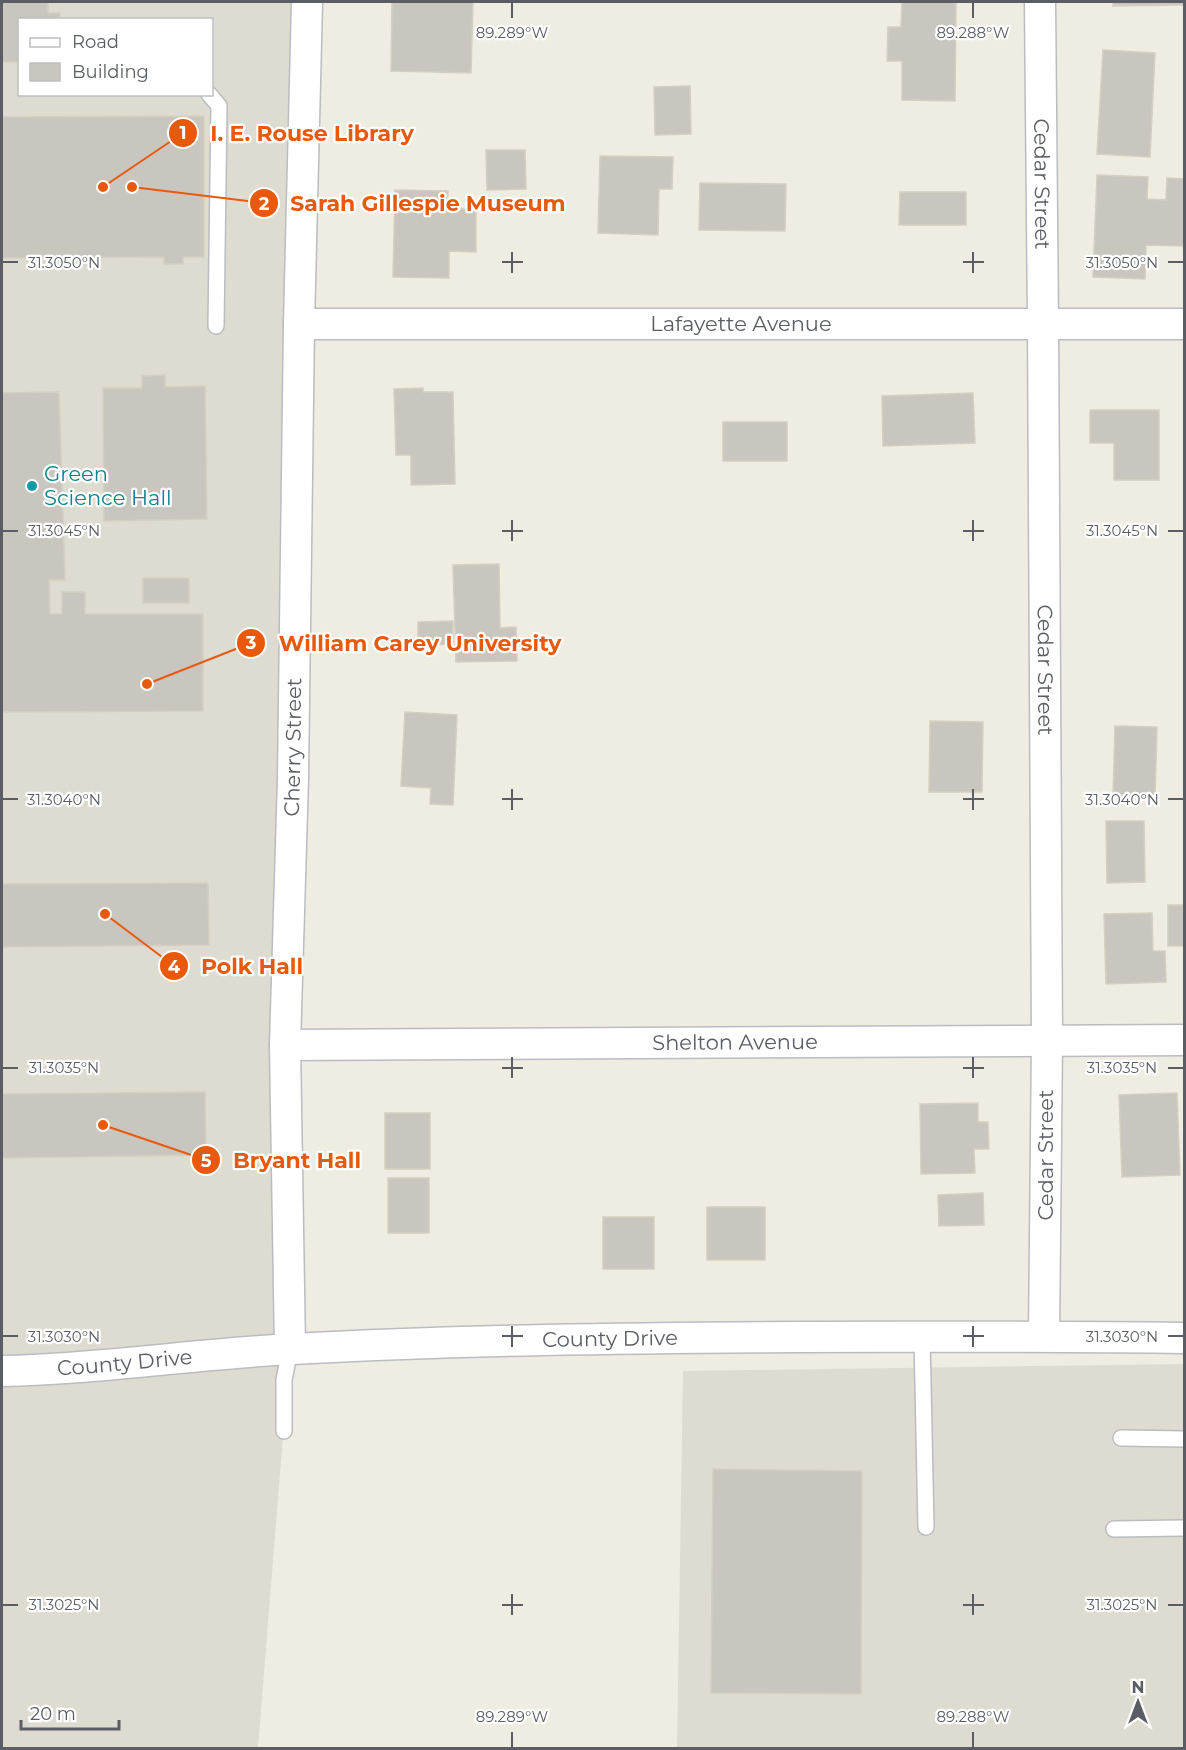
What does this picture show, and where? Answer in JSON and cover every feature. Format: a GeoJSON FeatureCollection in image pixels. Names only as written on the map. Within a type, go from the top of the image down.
{"type":"FeatureCollection","features":[{"type":"Feature","properties":{"kind":"street","name":"Cherry Street"},"geometry":{"type":"LineString","coordinates":[[290,1349],[285,1045],[293,778],[298,324],[307,2]]}},
{"type":"Feature","properties":{"kind":"street","name":"Cedar Street"},"geometry":{"type":"LineString","coordinates":[[1040,2],[1047,1040],[1044,1336]]}},
{"type":"Feature","properties":{"kind":"street","name":"Lafayette Avenue"},"geometry":{"type":"LineString","coordinates":[[298,324],[1185,324]]}},
{"type":"Feature","properties":{"kind":"street","name":"Shelton Avenue"},"geometry":{"type":"LineString","coordinates":[[285,1045],[1185,1040]]}},
{"type":"Feature","properties":{"kind":"street","name":"County Drive"},"geometry":{"type":"LineString","coordinates":[[2,1371],[290,1349],[664,1338],[1044,1336],[1185,1338]]}},
{"type":"Feature","properties":{"kind":"lane"},"geometry":{"type":"LineString","coordinates":[[211,96],[219,106],[216,326]]}},
{"type":"Feature","properties":{"kind":"lane"},"geometry":{"type":"LineString","coordinates":[[922,1337],[926,1527]]}},
{"type":"Feature","properties":{"kind":"lane"},"geometry":{"type":"LineString","coordinates":[[284,1431],[284,1380],[290,1349]]}},
{"type":"Feature","properties":{"kind":"lane"},"geometry":{"type":"LineString","coordinates":[[1121,1438],[1185,1439]]}},
{"type":"Feature","properties":{"kind":"lane"},"geometry":{"type":"LineString","coordinates":[[1114,1528],[1185,1528]]}},
{"type":"Feature","properties":{"kind":"shaded area"},"geometry":{"type":"Polygon","coordinates":[[[2,2],[307,2],[290,1349],[258,1748],[2,1748],[2,2]]]}},
{"type":"Feature","properties":{"kind":"shaded area"},"geometry":{"type":"Polygon","coordinates":[[[1184,1364],[1184,1748],[677,1748],[683,1371],[1184,1364]]]}},
{"type":"Feature","properties":{"kind":"building"},"geometry":{"type":"Polygon","coordinates":[[[2,2],[48,2],[48,13],[60,13],[60,18],[18,18],[18,62],[2,62],[2,2]]]}},
{"type":"Feature","properties":{"kind":"building"},"geometry":{"type":"Polygon","coordinates":[[[392,2],[473,2],[471,73],[391,71],[392,2]]]}},
{"type":"Feature","properties":{"kind":"building"},"geometry":{"type":"Polygon","coordinates":[[[902,2],[956,2],[955,101],[902,100],[902,61],[887,61],[888,27],[901,27],[902,2]]]}},
{"type":"Feature","properties":{"kind":"building"},"geometry":{"type":"Polygon","coordinates":[[[1113,2],[1183,2],[1183,5],[1113,6],[1113,2]]]}},
{"type":"Feature","properties":{"kind":"building"},"geometry":{"type":"Polygon","coordinates":[[[1103,50],[1155,53],[1150,157],[1097,154],[1103,50]]]}},
{"type":"Feature","properties":{"kind":"building"},"geometry":{"type":"Polygon","coordinates":[[[690,86],[691,134],[655,135],[654,87],[690,86]]]}},
{"type":"Feature","properties":{"kind":"building"},"geometry":{"type":"Polygon","coordinates":[[[204,116],[204,257],[183,257],[183,264],[164,264],[164,257],[2,258],[2,117],[204,116]]]}},
{"type":"Feature","properties":{"kind":"building"},"geometry":{"type":"Polygon","coordinates":[[[486,150],[525,150],[526,189],[487,190],[486,150]]]}},
{"type":"Feature","properties":{"kind":"building"},"geometry":{"type":"Polygon","coordinates":[[[600,156],[673,157],[672,189],[659,189],[658,235],[598,233],[600,156]]]}},
{"type":"Feature","properties":{"kind":"building"},"geometry":{"type":"Polygon","coordinates":[[[1097,175],[1148,177],[1147,199],[1166,200],[1167,178],[1184,179],[1184,246],[1146,245],[1145,279],[1093,277],[1097,175]]]}},
{"type":"Feature","properties":{"kind":"building"},"geometry":{"type":"Polygon","coordinates":[[[700,183],[786,184],[785,231],[699,230],[700,183]]]}},
{"type":"Feature","properties":{"kind":"building"},"geometry":{"type":"Polygon","coordinates":[[[395,190],[448,191],[447,209],[476,209],[476,252],[449,251],[449,278],[393,277],[395,190]]]}},
{"type":"Feature","properties":{"kind":"building"},"geometry":{"type":"Polygon","coordinates":[[[900,192],[966,192],[966,225],[899,225],[900,192]]]}},
{"type":"Feature","properties":{"kind":"building"},"geometry":{"type":"Polygon","coordinates":[[[165,375],[165,387],[205,386],[207,519],[104,521],[103,388],[142,388],[142,376],[165,375]]]}},
{"type":"Feature","properties":{"kind":"building"},"geometry":{"type":"Polygon","coordinates":[[[423,388],[423,392],[453,392],[455,484],[411,485],[411,455],[396,455],[394,389],[423,388]]]}},
{"type":"Feature","properties":{"kind":"building","name":"Green Science Hall"},"geometry":{"type":"Polygon","coordinates":[[[59,392],[65,580],[49,580],[50,614],[62,614],[62,592],[85,592],[85,614],[203,614],[203,711],[2,712],[2,393],[59,392]]]}},
{"type":"Feature","properties":{"kind":"building"},"geometry":{"type":"Polygon","coordinates":[[[973,393],[975,443],[883,446],[882,396],[973,393]]]}},
{"type":"Feature","properties":{"kind":"building"},"geometry":{"type":"Polygon","coordinates":[[[1090,410],[1159,410],[1159,480],[1114,480],[1114,443],[1090,443],[1090,410]]]}},
{"type":"Feature","properties":{"kind":"building"},"geometry":{"type":"Polygon","coordinates":[[[723,422],[787,422],[787,461],[723,461],[723,422]]]}},
{"type":"Feature","properties":{"kind":"building"},"geometry":{"type":"Polygon","coordinates":[[[499,564],[500,628],[516,627],[517,661],[456,662],[453,565],[499,564]]]}},
{"type":"Feature","properties":{"kind":"building"},"geometry":{"type":"Polygon","coordinates":[[[143,578],[189,578],[189,603],[143,603],[143,578]]]}},
{"type":"Feature","properties":{"kind":"building"},"geometry":{"type":"Polygon","coordinates":[[[453,621],[453,644],[418,645],[418,622],[453,621]]]}},
{"type":"Feature","properties":{"kind":"building"},"geometry":{"type":"Polygon","coordinates":[[[405,712],[457,715],[453,805],[430,804],[431,788],[401,786],[405,712]]]}},
{"type":"Feature","properties":{"kind":"building"},"geometry":{"type":"Polygon","coordinates":[[[930,721],[983,722],[982,792],[929,792],[930,721]]]}},
{"type":"Feature","properties":{"kind":"building"},"geometry":{"type":"Polygon","coordinates":[[[1115,726],[1157,727],[1155,797],[1113,796],[1115,726]]]}},
{"type":"Feature","properties":{"kind":"building"},"geometry":{"type":"Polygon","coordinates":[[[1106,821],[1144,821],[1145,882],[1107,883],[1106,821]]]}},
{"type":"Feature","properties":{"kind":"building"},"geometry":{"type":"Polygon","coordinates":[[[208,883],[209,945],[2,947],[2,884],[208,883]]]}},
{"type":"Feature","properties":{"kind":"building"},"geometry":{"type":"Polygon","coordinates":[[[1168,905],[1184,905],[1184,946],[1168,946],[1168,905]]]}},
{"type":"Feature","properties":{"kind":"building"},"geometry":{"type":"Polygon","coordinates":[[[1152,913],[1153,951],[1165,951],[1166,982],[1106,984],[1104,914],[1152,913]]]}},
{"type":"Feature","properties":{"kind":"building"},"geometry":{"type":"Polygon","coordinates":[[[205,1092],[206,1155],[2,1158],[2,1094],[205,1092]]]}},
{"type":"Feature","properties":{"kind":"building"},"geometry":{"type":"Polygon","coordinates":[[[1177,1093],[1180,1175],[1122,1177],[1119,1095],[1177,1093]]]}},
{"type":"Feature","properties":{"kind":"building"},"geometry":{"type":"Polygon","coordinates":[[[978,1103],[978,1122],[988,1122],[989,1149],[974,1149],[975,1173],[921,1174],[920,1104],[978,1103]]]}},
{"type":"Feature","properties":{"kind":"building"},"geometry":{"type":"Polygon","coordinates":[[[385,1113],[430,1113],[430,1169],[385,1169],[385,1113]]]}},
{"type":"Feature","properties":{"kind":"building"},"geometry":{"type":"Polygon","coordinates":[[[388,1178],[429,1178],[429,1233],[388,1233],[388,1178]]]}},
{"type":"Feature","properties":{"kind":"building"},"geometry":{"type":"Polygon","coordinates":[[[983,1193],[984,1225],[939,1226],[938,1195],[983,1193]]]}},
{"type":"Feature","properties":{"kind":"building"},"geometry":{"type":"Polygon","coordinates":[[[707,1207],[765,1207],[765,1260],[707,1260],[707,1207]]]}},
{"type":"Feature","properties":{"kind":"building"},"geometry":{"type":"Polygon","coordinates":[[[603,1217],[654,1217],[654,1269],[603,1269],[603,1217]]]}},
{"type":"Feature","properties":{"kind":"building"},"geometry":{"type":"Polygon","coordinates":[[[713,1469],[862,1471],[861,1694],[711,1693],[713,1469]]]}},
{"type":"Feature","properties":{"kind":"place","name":"I. E. Rouse Library"},"geometry":{"type":"Point","coordinates":[103,187]}},
{"type":"Feature","properties":{"kind":"place","name":"Sarah Gillespie Museum"},"geometry":{"type":"Point","coordinates":[132,187]}},
{"type":"Feature","properties":{"kind":"place","name":"Green Science Hall"},"geometry":{"type":"Point","coordinates":[32,486]}},
{"type":"Feature","properties":{"kind":"place","name":"William Carey University"},"geometry":{"type":"Point","coordinates":[147,684]}},
{"type":"Feature","properties":{"kind":"place","name":"Polk Hall"},"geometry":{"type":"Point","coordinates":[105,914]}},
{"type":"Feature","properties":{"kind":"place","name":"Bryant Hall"},"geometry":{"type":"Point","coordinates":[103,1125]}}]}
